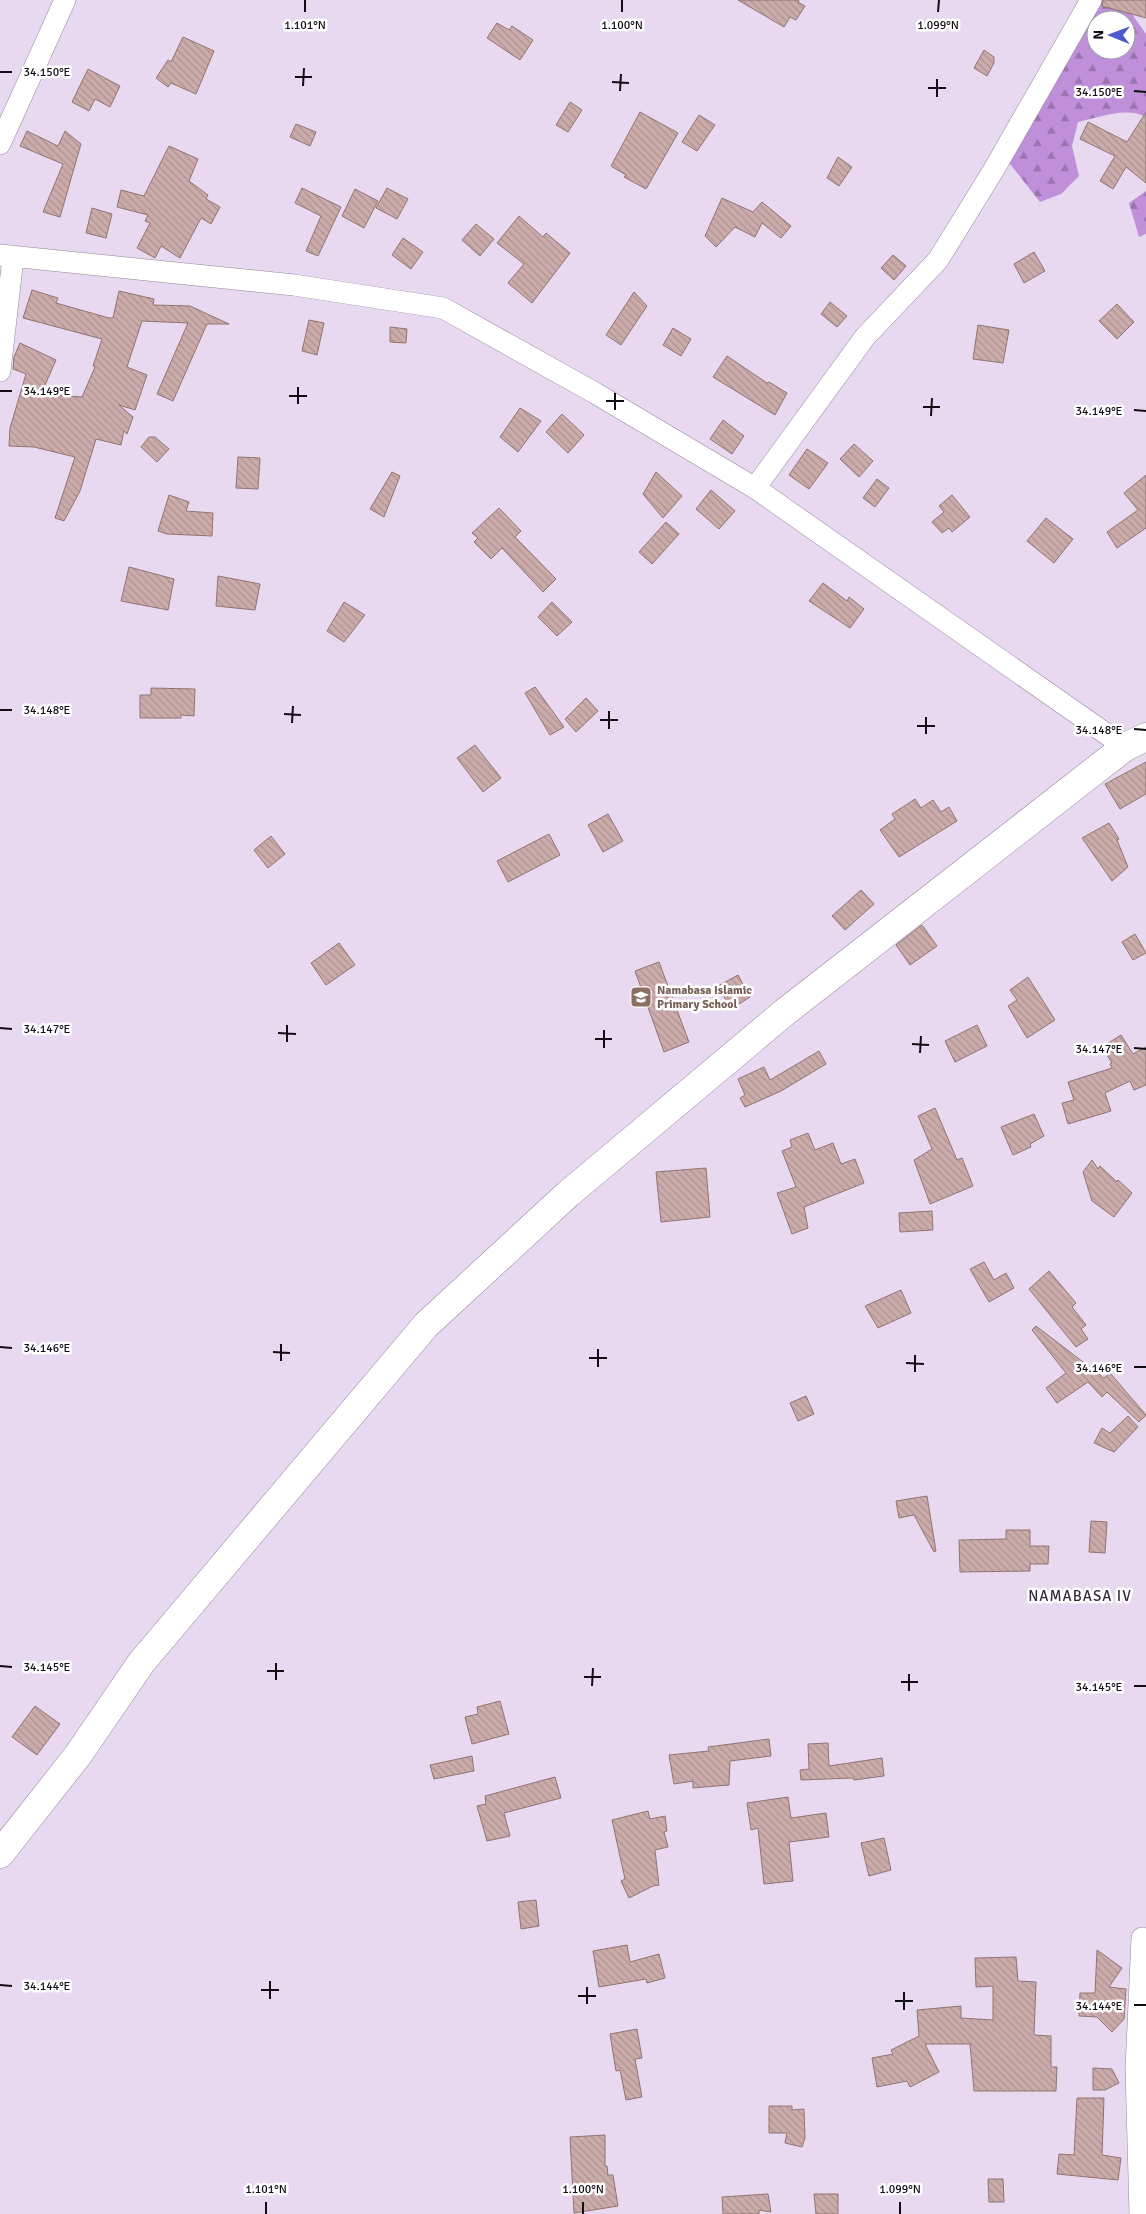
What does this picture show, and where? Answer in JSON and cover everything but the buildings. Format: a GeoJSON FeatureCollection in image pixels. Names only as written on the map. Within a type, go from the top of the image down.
{"type":"FeatureCollection","features":[{"type":"Feature","properties":{"kind":"street"},"geometry":{"type":"LineString","coordinates":[[0,144],[65,0]]}},
{"type":"Feature","properties":{"kind":"street"},"geometry":{"type":"LineString","coordinates":[[755,488],[865,337],[938,260],[993,170],[1091,0]]}},
{"type":"Feature","properties":{"kind":"street"},"geometry":{"type":"LineString","coordinates":[[0,371],[6,256],[294,285],[443,308],[595,393],[755,488],[1135,742],[785,1012],[568,1194],[426,1325],[142,1663],[78,1755],[0,1854]]}},
{"type":"Feature","properties":{"kind":"street"},"geometry":{"type":"LineString","coordinates":[[1140,2214],[1136,2069],[1142,1938]]}},
{"type":"Feature","properties":{"kind":"green space"},"geometry":{"type":"Polygon","coordinates":[[[1102,0],[1122,0],[1129,10],[1087,10],[1102,0]]]}},
{"type":"Feature","properties":{"kind":"green space"},"geometry":{"type":"Polygon","coordinates":[[[1086,11],[1086,60],[1136,60],[1136,20],[1146,34],[1146,117],[1138,114],[1121,113],[1078,122],[1072,146],[1079,176],[1061,194],[1040,202],[999,150],[1083,13],[1086,11]]]}},
{"type":"Feature","properties":{"kind":"green space"},"geometry":{"type":"Polygon","coordinates":[[[1146,191],[1146,234],[1139,237],[1129,203],[1146,191]]]}},
{"type":"Feature","properties":{"kind":"place","name":"Namabasa Islamic Primary School"},"geometry":{"type":"Point","coordinates":[641,997]}},
{"type":"Feature","properties":{"kind":"district","name":"NAMABASA IV"},"geometry":{"type":"Point","coordinates":[1080,1596]}}]}
